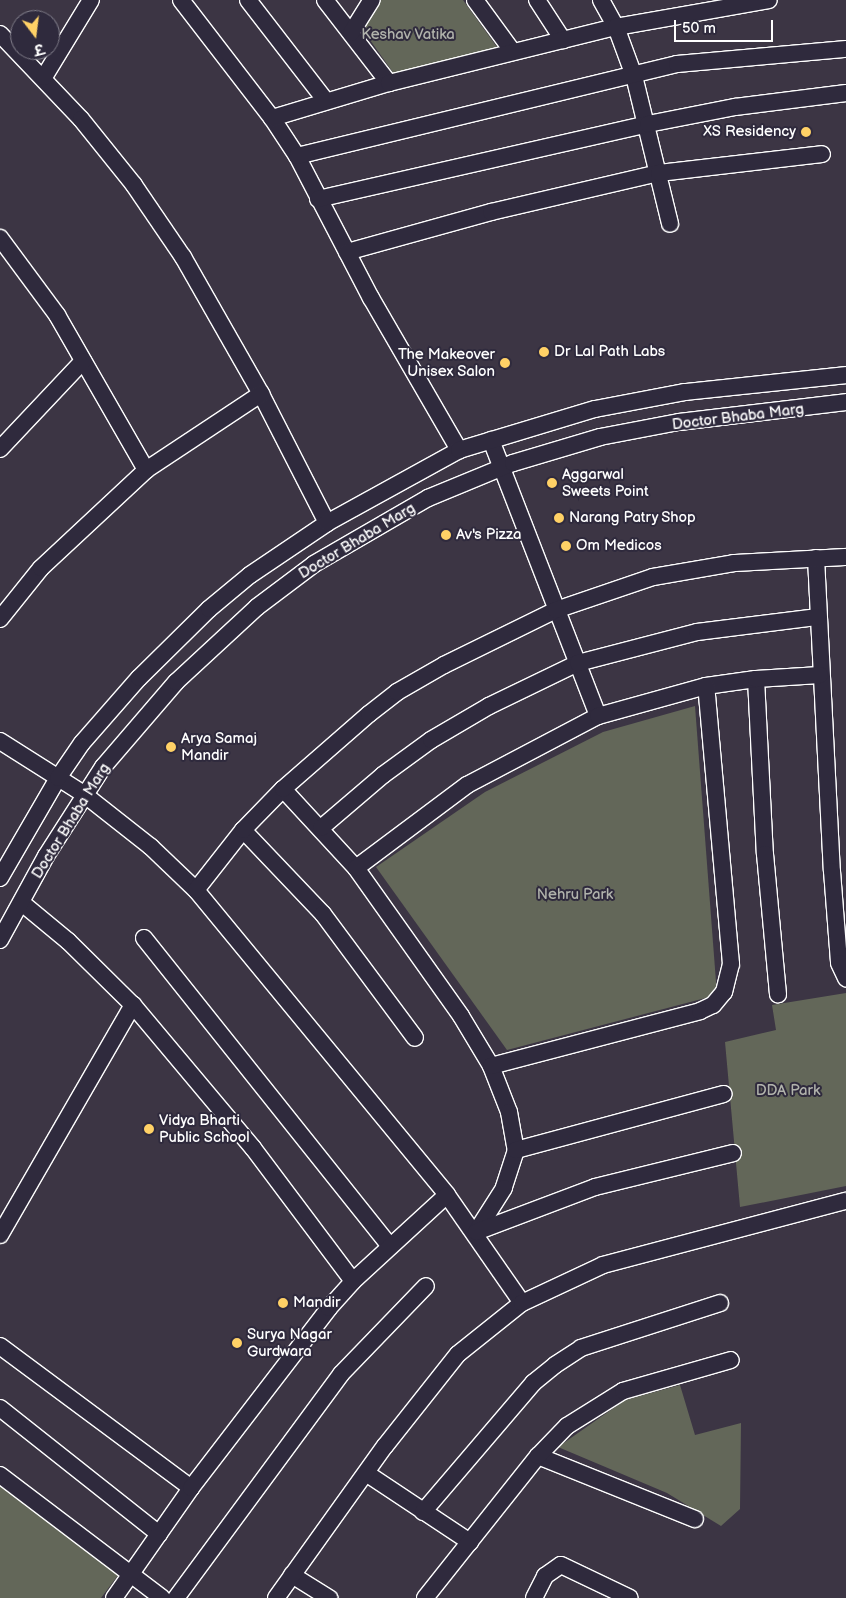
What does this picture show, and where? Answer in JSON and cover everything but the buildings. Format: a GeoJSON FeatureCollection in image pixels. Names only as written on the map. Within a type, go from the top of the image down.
{"type":"FeatureCollection","features":[{"type":"Feature","properties":{"kind":"street"},"geometry":{"type":"LineString","coordinates":[[44,77],[92,0]]}},
{"type":"Feature","properties":{"kind":"street"},"geometry":{"type":"LineString","coordinates":[[181,0],[272,118],[297,156],[347,252],[459,450]]}},
{"type":"Feature","properties":{"kind":"street"},"geometry":{"type":"LineString","coordinates":[[248,0],[326,101]]}},
{"type":"Feature","properties":{"kind":"street"},"geometry":{"type":"LineString","coordinates":[[325,0],[389,83]]}},
{"type":"Feature","properties":{"kind":"street"},"geometry":{"type":"LineString","coordinates":[[351,34],[372,0]]}},
{"type":"Feature","properties":{"kind":"street"},"geometry":{"type":"LineString","coordinates":[[475,0],[513,52]]}},
{"type":"Feature","properties":{"kind":"street"},"geometry":{"type":"LineString","coordinates":[[537,0],[564,40]]}},
{"type":"Feature","properties":{"kind":"street"},"geometry":{"type":"LineString","coordinates":[[600,0],[616,27],[634,76],[648,124],[670,224]]}},
{"type":"Feature","properties":{"kind":"street"},"geometry":{"type":"LineString","coordinates":[[272,118],[389,83],[616,27],[769,0]]}},
{"type":"Feature","properties":{"kind":"street"},"geometry":{"type":"LineString","coordinates":[[0,34],[44,77],[134,185],[177,249],[261,394],[327,523]]}},
{"type":"Feature","properties":{"kind":"street"},"geometry":{"type":"LineString","coordinates":[[297,156],[706,60],[846,49]]}},
{"type":"Feature","properties":{"kind":"street"},"geometry":{"type":"LineString","coordinates":[[318,199],[648,124],[735,107],[846,94]]}},
{"type":"Feature","properties":{"kind":"street"},"geometry":{"type":"LineString","coordinates":[[347,252],[492,212],[658,173],[822,154]]}},
{"type":"Feature","properties":{"kind":"street"},"geometry":{"type":"LineString","coordinates":[[0,238],[57,315],[146,470]]}},
{"type":"Feature","properties":{"kind":"street"},"geometry":{"type":"LineString","coordinates":[[0,448],[83,361]]}},
{"type":"Feature","properties":{"kind":"street","name":"Doctor Bhaba Marg"},"geometry":{"type":"LineString","coordinates":[[0,878],[58,778],[82,743],[139,678],[209,609],[250,575],[327,523],[459,450],[596,409],[685,392],[846,375]]}},
{"type":"Feature","properties":{"kind":"street"},"geometry":{"type":"LineString","coordinates":[[0,619],[47,562],[146,470],[261,394]]}},
{"type":"Feature","properties":{"kind":"street","name":"Doctor Bhaba Marg"},"geometry":{"type":"LineString","coordinates":[[0,940],[22,903],[46,856],[103,767],[176,682],[257,607],[314,564],[428,498],[502,467],[600,437],[679,422],[846,402]]}},
{"type":"Feature","properties":{"kind":"street"},"geometry":{"type":"LineString","coordinates":[[490,440],[598,716]]}},
{"type":"Feature","properties":{"kind":"street"},"geometry":{"type":"LineString","coordinates":[[196,890],[243,830],[284,789],[397,692],[444,665],[556,610],[653,577],[734,563],[846,557]]}},
{"type":"Feature","properties":{"kind":"street"},"geometry":{"type":"LineString","coordinates":[[816,558],[820,675],[839,963],[846,978]]}},
{"type":"Feature","properties":{"kind":"street"},"geometry":{"type":"LineString","coordinates":[[321,828],[383,775],[431,740],[489,706],[578,663],[697,632],[818,617]]}},
{"type":"Feature","properties":{"kind":"street"},"geometry":{"type":"LineString","coordinates":[[356,868],[466,785],[598,716],[706,686],[756,679],[820,675]]}},
{"type":"Feature","properties":{"kind":"street"},"geometry":{"type":"LineString","coordinates":[[756,679],[765,854],[778,994]]}},
{"type":"Feature","properties":{"kind":"street"},"geometry":{"type":"LineString","coordinates":[[491,1066],[700,1011],[713,1005],[724,992],[732,964],[706,686]]}},
{"type":"Feature","properties":{"kind":"street"},"geometry":{"type":"LineString","coordinates":[[0,741],[85,795],[151,847],[196,890],[447,1195],[476,1232],[522,1304]]}},
{"type":"Feature","properties":{"kind":"street"},"geometry":{"type":"LineString","coordinates":[[284,789],[356,868],[461,1016],[491,1066],[509,1112],[516,1150],[504,1188],[476,1232]]}},
{"type":"Feature","properties":{"kind":"street"},"geometry":{"type":"LineString","coordinates":[[243,830],[323,914],[415,1038]]}},
{"type":"Feature","properties":{"kind":"street"},"geometry":{"type":"LineString","coordinates":[[22,903],[68,941],[133,1005],[253,1148],[353,1281]]}},
{"type":"Feature","properties":{"kind":"street"},"geometry":{"type":"LineString","coordinates":[[144,938],[390,1246]]}},
{"type":"Feature","properties":{"kind":"street"},"geometry":{"type":"LineString","coordinates":[[0,1235],[133,1005]]}},
{"type":"Feature","properties":{"kind":"street"},"geometry":{"type":"LineString","coordinates":[[516,1150],[724,1094]]}},
{"type":"Feature","properties":{"kind":"street"},"geometry":{"type":"LineString","coordinates":[[476,1232],[595,1187],[733,1153]]}},
{"type":"Feature","properties":{"kind":"street"},"geometry":{"type":"LineString","coordinates":[[114,1598],[191,1488],[353,1281],[447,1195]]}},
{"type":"Feature","properties":{"kind":"street"},"geometry":{"type":"LineString","coordinates":[[276,1598],[366,1472],[458,1354],[522,1304],[603,1265],[846,1201]]}},
{"type":"Feature","properties":{"kind":"street"},"geometry":{"type":"LineString","coordinates":[[176,1598],[341,1374],[426,1286]]}},
{"type":"Feature","properties":{"kind":"street"},"geometry":{"type":"LineString","coordinates":[[423,1512],[533,1383],[555,1365],[581,1348],[720,1303]]}},
{"type":"Feature","properties":{"kind":"street"},"geometry":{"type":"LineString","coordinates":[[0,1346],[191,1488]]}},
{"type":"Feature","properties":{"kind":"street"},"geometry":{"type":"LineString","coordinates":[[425,1598],[538,1456],[567,1426],[623,1391],[731,1360]]}},
{"type":"Feature","properties":{"kind":"street"},"geometry":{"type":"LineString","coordinates":[[0,1408],[160,1534]]}},
{"type":"Feature","properties":{"kind":"street"},"geometry":{"type":"LineString","coordinates":[[538,1456],[696,1519]]}},
{"type":"Feature","properties":{"kind":"street"},"geometry":{"type":"LineString","coordinates":[[366,1472],[470,1542]]}},
{"type":"Feature","properties":{"kind":"street"},"geometry":{"type":"LineString","coordinates":[[0,1475],[162,1598]]}},
{"type":"Feature","properties":{"kind":"street"},"geometry":{"type":"LineString","coordinates":[[534,1598],[545,1576],[561,1565],[630,1598]]}},
{"type":"Feature","properties":{"kind":"street"},"geometry":{"type":"LineString","coordinates":[[292,1575],[329,1598]]}},
{"type":"Feature","properties":{"kind":"green space","name":"Keshav Vatika"},"geometry":{"type":"Polygon","coordinates":[[[381,0],[463,0],[497,47],[394,74],[363,30],[381,0]]]}},
{"type":"Feature","properties":{"kind":"green space","name":"Nehru Park"},"geometry":{"type":"Polygon","coordinates":[[[695,706],[717,995],[507,1050],[376,867],[485,792],[603,732],[695,706]]]}},
{"type":"Feature","properties":{"kind":"green space","name":"DDA Park"},"geometry":{"type":"Polygon","coordinates":[[[846,993],[846,1186],[740,1207],[725,1042],[776,1030],[772,1005],[846,993]]]}},
{"type":"Feature","properties":{"kind":"green space"},"geometry":{"type":"Polygon","coordinates":[[[680,1385],[695,1435],[741,1423],[740,1509],[721,1526],[667,1493],[558,1447],[625,1400],[680,1385]]]}},
{"type":"Feature","properties":{"kind":"green space"},"geometry":{"type":"Polygon","coordinates":[[[0,1480],[119,1574],[101,1598],[0,1598],[0,1480]]]}},
{"type":"Feature","properties":{"kind":"place","name":"XS Residency"},"geometry":{"type":"Point","coordinates":[806,132]}},
{"type":"Feature","properties":{"kind":"place","name":"Dr Lal Path Labs"},"geometry":{"type":"Point","coordinates":[544,352]}},
{"type":"Feature","properties":{"kind":"place","name":"The Makeover Unisex Salon"},"geometry":{"type":"Point","coordinates":[505,363]}},
{"type":"Feature","properties":{"kind":"place","name":"Aggarwal Sweets Point"},"geometry":{"type":"Point","coordinates":[552,483]}},
{"type":"Feature","properties":{"kind":"place","name":"Narang Patry Shop"},"geometry":{"type":"Point","coordinates":[559,518]}},
{"type":"Feature","properties":{"kind":"place","name":"Av's Pizza"},"geometry":{"type":"Point","coordinates":[446,535]}},
{"type":"Feature","properties":{"kind":"place","name":"Om Medicos"},"geometry":{"type":"Point","coordinates":[566,546]}},
{"type":"Feature","properties":{"kind":"place","name":"Arya Samaj Mandir"},"geometry":{"type":"Point","coordinates":[171,747]}},
{"type":"Feature","properties":{"kind":"place","name":"Vidya Bharti Public School"},"geometry":{"type":"Point","coordinates":[149,1129]}},
{"type":"Feature","properties":{"kind":"place","name":"Mandir"},"geometry":{"type":"Point","coordinates":[283,1303]}},
{"type":"Feature","properties":{"kind":"place","name":"Surya Nagar Gurdwara"},"geometry":{"type":"Point","coordinates":[237,1343]}}]}
